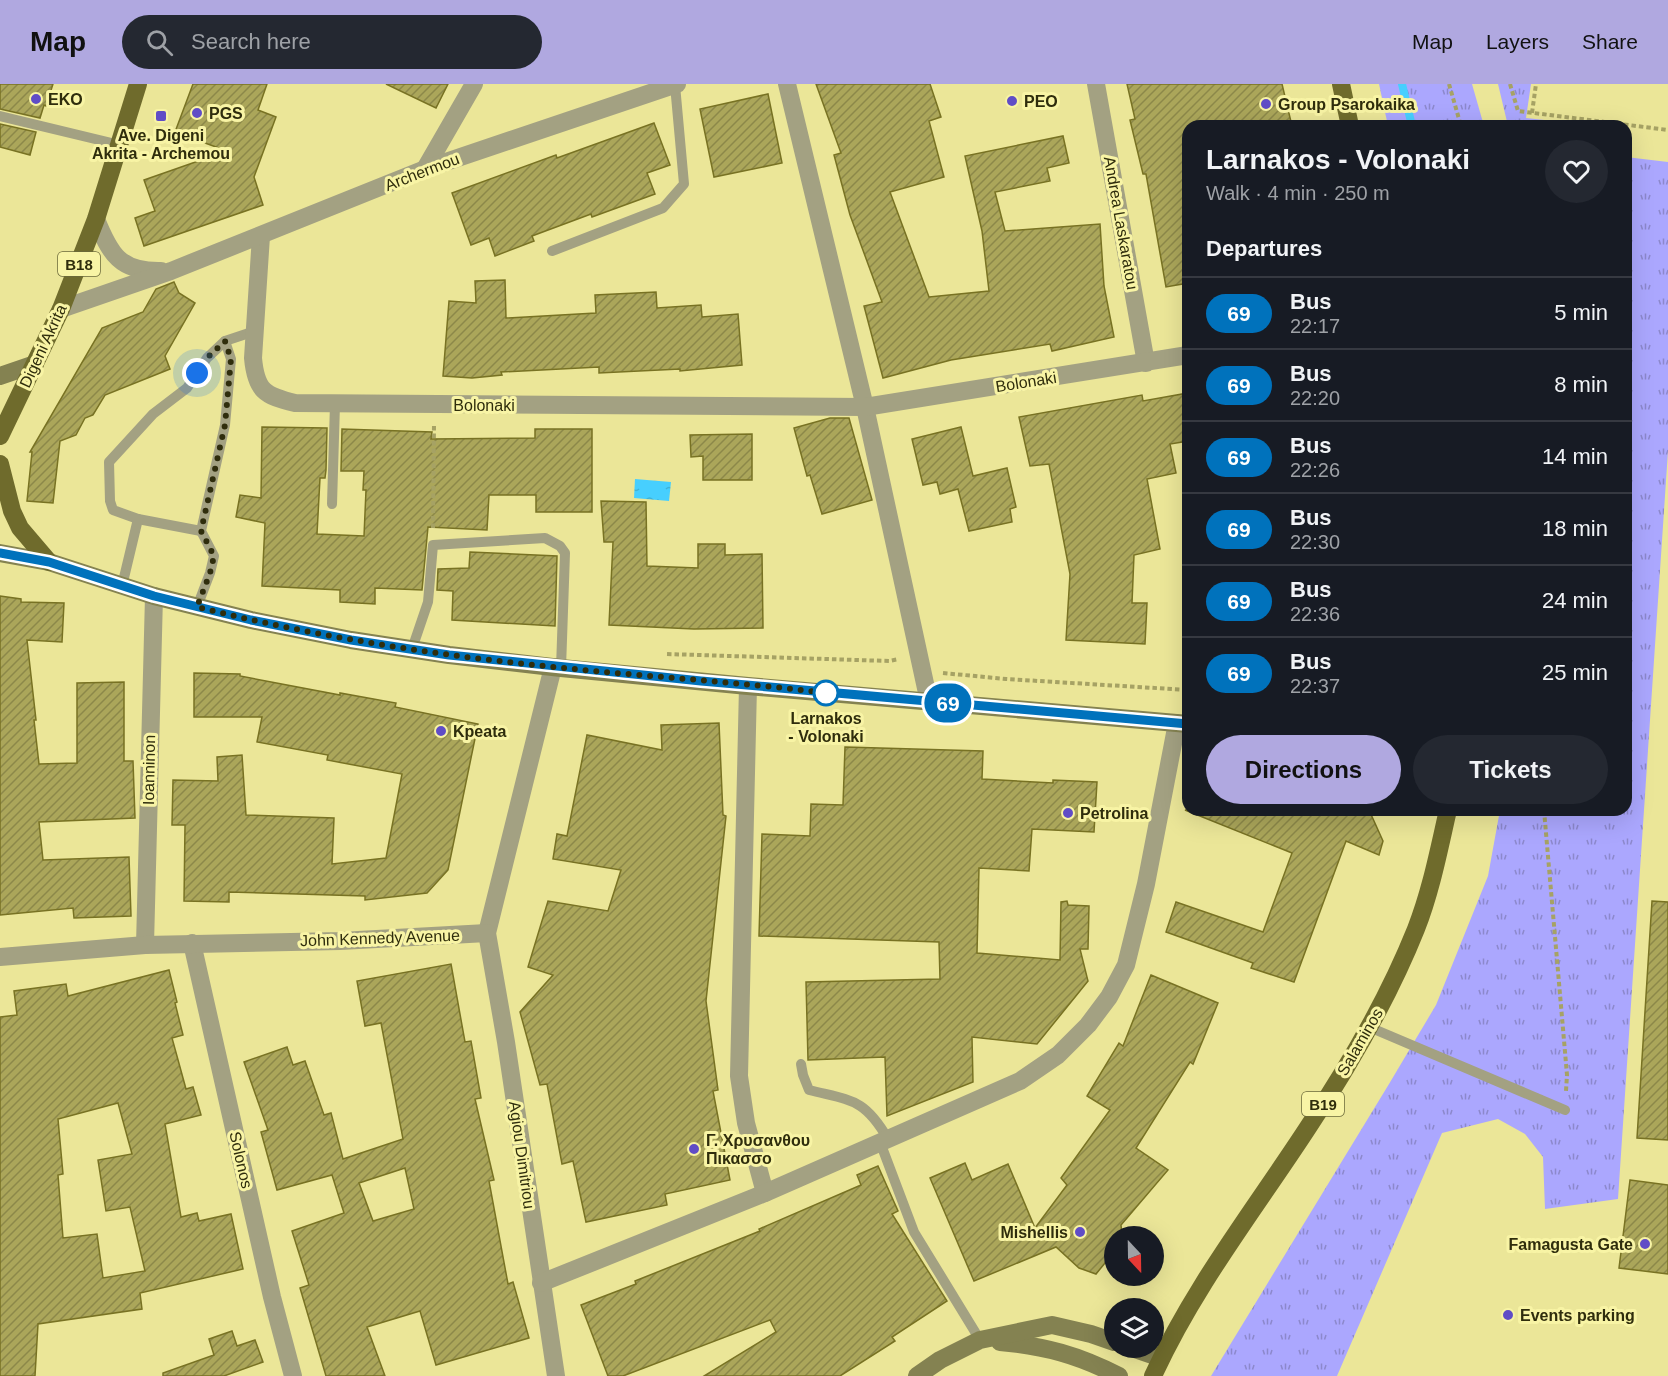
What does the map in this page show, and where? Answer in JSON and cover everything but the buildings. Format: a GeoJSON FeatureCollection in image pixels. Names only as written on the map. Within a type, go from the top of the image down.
{"type":"FeatureCollection","features":[{"type":"Feature","properties":{"kind":"main road","name":"Digeni Akrita"},"geometry":{"type":"LineString","coordinates":[[0,436],[62,309],[96,219],[138,84]]}},
{"type":"Feature","properties":{"kind":"main road"},"geometry":{"type":"LineString","coordinates":[[1341,84],[1349,120]]}},
{"type":"Feature","properties":{"kind":"main road"},"geometry":{"type":"LineString","coordinates":[[0,376],[35,364]]}},
{"type":"Feature","properties":{"kind":"main road"},"geometry":{"type":"LineString","coordinates":[[0,464],[12,511],[20,528],[49,562]]}},
{"type":"Feature","properties":{"kind":"main road"},"geometry":{"type":"LineString","coordinates":[[0,553],[49,562],[154,596],[251,620],[339,638],[412,649],[557,668],[1182,724]]}},
{"type":"Feature","properties":{"kind":"main road","name":"Salaminos"},"geometry":{"type":"LineString","coordinates":[[1164,1352],[1184,1314],[1309,1127],[1370,1027],[1398,973],[1417,926],[1440,848],[1447,816]]}},
{"type":"Feature","properties":{"kind":"main road"},"geometry":{"type":"LineString","coordinates":[[917,1376],[940,1360],[980,1340],[1052,1325],[1104,1339]]}},
{"type":"Feature","properties":{"kind":"main road"},"geometry":{"type":"LineString","coordinates":[[980,1340],[1035,1345],[1087,1360],[1119,1376]]}},
{"type":"Feature","properties":{"kind":"main road","name":"Salaminos"},"geometry":{"type":"LineString","coordinates":[[1153,1376],[1161,1358]]}},
{"type":"Feature","properties":{"kind":"street"},"geometry":{"type":"LineString","coordinates":[[424,170],[474,84]]}},
{"type":"Feature","properties":{"kind":"street","name":"Archermou"},"geometry":{"type":"LineString","coordinates":[[62,309],[171,271],[424,170],[676,84]]}},
{"type":"Feature","properties":{"kind":"street"},"geometry":{"type":"LineString","coordinates":[[787,84],[865,407],[928,702]]}},
{"type":"Feature","properties":{"kind":"street","name":"Andrea Laskaratou"},"geometry":{"type":"LineString","coordinates":[[1096,84],[1146,363]]}},
{"type":"Feature","properties":{"kind":"street","name":"Archermou"},"geometry":{"type":"LineString","coordinates":[[96,219],[106,244],[127,265],[142,271],[171,271]]}},
{"type":"Feature","properties":{"kind":"street","name":"Bolonaki"},"geometry":{"type":"LineString","coordinates":[[261,236],[253,358],[254,376],[260,388],[273,398],[295,403],[865,407],[1182,356]]}},
{"type":"Feature","properties":{"kind":"street","name":"Ioanninon"},"geometry":{"type":"LineString","coordinates":[[145,945],[154,596]]}},
{"type":"Feature","properties":{"kind":"street"},"geometry":{"type":"LineString","coordinates":[[487,933],[557,668]]}},
{"type":"Feature","properties":{"kind":"street"},"geometry":{"type":"LineString","coordinates":[[748,686],[739,1076],[746,1123],[765,1193]]}},
{"type":"Feature","properties":{"kind":"street"},"geometry":{"type":"LineString","coordinates":[[541,1283],[765,1193],[884,1141],[1020,1080],[1058,1055],[1088,1025],[1109,997],[1126,965],[1182,728]]}},
{"type":"Feature","properties":{"kind":"street","name":"John Kennedy Avenue"},"geometry":{"type":"LineString","coordinates":[[0,957],[145,945],[340,941],[487,933]]}},
{"type":"Feature","properties":{"kind":"street","name":"Agiou Dimitriou"},"geometry":{"type":"LineString","coordinates":[[487,933],[506,1042],[556,1376]]}},
{"type":"Feature","properties":{"kind":"street","name":"Solonos"},"geometry":{"type":"LineString","coordinates":[[192,943],[272,1297],[293,1376]]}},
{"type":"Feature","properties":{"kind":"lane"},"geometry":{"type":"LineString","coordinates":[[552,251],[663,208],[684,184],[676,84]]}},
{"type":"Feature","properties":{"kind":"lane"},"geometry":{"type":"LineString","coordinates":[[0,116],[120,145]]}},
{"type":"Feature","properties":{"kind":"lane"},"geometry":{"type":"LineString","coordinates":[[201,531],[138,519],[113,510],[110,501],[109,462],[153,414],[187,388],[207,358],[225,341],[255,331]]}},
{"type":"Feature","properties":{"kind":"lane"},"geometry":{"type":"LineString","coordinates":[[197,607],[214,556],[201,531],[225,425],[231,359],[225,341]]}},
{"type":"Feature","properties":{"kind":"lane"},"geometry":{"type":"LineString","coordinates":[[332,504],[335,404]]}},
{"type":"Feature","properties":{"kind":"lane"},"geometry":{"type":"LineString","coordinates":[[122,586],[138,519]]}},
{"type":"Feature","properties":{"kind":"lane"},"geometry":{"type":"LineString","coordinates":[[412,649],[428,603],[433,545],[545,538],[560,546],[565,553],[566,561],[557,668]]}},
{"type":"Feature","properties":{"kind":"lane"},"geometry":{"type":"LineString","coordinates":[[1370,1027],[1565,1110]]}},
{"type":"Feature","properties":{"kind":"lane"},"geometry":{"type":"LineString","coordinates":[[801,1064],[809,1090],[860,1103],[877,1120],[914,1232],[980,1340]]}},
{"type":"Feature","properties":{"kind":"path"},"geometry":{"type":"LineString","coordinates":[[1449,84],[1459,120]]}},
{"type":"Feature","properties":{"kind":"path"},"geometry":{"type":"LineString","coordinates":[[1510,84],[1518,111],[1588,120]]}},
{"type":"Feature","properties":{"kind":"path"},"geometry":{"type":"LineString","coordinates":[[1532,113],[1536,84]]}},
{"type":"Feature","properties":{"kind":"path"},"geometry":{"type":"LineString","coordinates":[[1632,126],[1668,130]]}},
{"type":"Feature","properties":{"kind":"path"},"geometry":{"type":"LineString","coordinates":[[428,404],[435,427],[433,545]]}},
{"type":"Feature","properties":{"kind":"path"},"geometry":{"type":"LineString","coordinates":[[663,654],[889,661],[919,657],[939,672],[1006,679],[1182,690]]}},
{"type":"Feature","properties":{"kind":"path"},"geometry":{"type":"LineString","coordinates":[[1545,816],[1567,1075],[1565,1110]]}},
{"type":"Feature","properties":{"kind":"green space"},"geometry":{"type":"Polygon","coordinates":[[[1379,84],[1472,84],[1482,120],[1387,120],[1379,84]]]}},
{"type":"Feature","properties":{"kind":"green space"},"geometry":{"type":"Polygon","coordinates":[[[1498,84],[1531,84],[1526,118],[1545,120],[1507,120],[1498,84]]]}},
{"type":"Feature","properties":{"kind":"green space","name":"Famagusta Gate"},"geometry":{"type":"Polygon","coordinates":[[[1632,158],[1668,162],[1668,451],[1618,1199],[1545,1209],[1543,1157],[1525,1134],[1498,1119],[1442,1133],[1337,1376],[1211,1376],[1436,1005],[1488,876],[1499,816],[1632,816],[1632,158]]]}},
{"type":"Feature","properties":{"kind":"water"},"geometry":{"type":"Polygon","coordinates":[[[635,479],[671,482],[669,501],[634,498],[635,479]]]}},
{"type":"Feature","properties":{"kind":"waterway"},"geometry":{"type":"LineString","coordinates":[[1402,84],[1411,120]]}},
{"type":"Feature","properties":{"kind":"bus line","name":"69"},"geometry":{"type":"LineString","coordinates":[[0,553],[49,562],[154,596],[251,620],[351,640],[449,655],[561,668],[1182,723]]}},
{"type":"Feature","properties":{"kind":"place","name":"EKO"},"geometry":{"type":"Point","coordinates":[36,99]}},
{"type":"Feature","properties":{"kind":"place","name":"PEO"},"geometry":{"type":"Point","coordinates":[1012,101]}},
{"type":"Feature","properties":{"kind":"place","name":"Group Psarokaika"},"geometry":{"type":"Point","coordinates":[1266,104]}},
{"type":"Feature","properties":{"kind":"place","name":"PGS"},"geometry":{"type":"Point","coordinates":[197,113]}},
{"type":"Feature","properties":{"kind":"place","name":"Ave. Digeni Akrita - Archemou"},"geometry":{"type":"Point","coordinates":[161,116]}},
{"type":"Feature","properties":{"kind":"place","name":"Larnakos - Volonaki"},"geometry":{"type":"Point","coordinates":[826,693]}},
{"type":"Feature","properties":{"kind":"place","name":"Kpeata"},"geometry":{"type":"Point","coordinates":[441,731]}},
{"type":"Feature","properties":{"kind":"place","name":"Petrolina"},"geometry":{"type":"Point","coordinates":[1068,813]}},
{"type":"Feature","properties":{"kind":"place","name":"Γ. Χρυσανθου Πικασσο"},"geometry":{"type":"Point","coordinates":[694,1149]}},
{"type":"Feature","properties":{"kind":"place","name":"Mishellis"},"geometry":{"type":"Point","coordinates":[1080,1232]}},
{"type":"Feature","properties":{"kind":"place","name":"Famagusta Gate"},"geometry":{"type":"Point","coordinates":[1645,1244]}},
{"type":"Feature","properties":{"kind":"place","name":"Events parking"},"geometry":{"type":"Point","coordinates":[1508,1315]}},
{"type":"Feature","properties":{"kind":"route"},"geometry":{"type":"LineString","coordinates":[[197,373],[207,358],[225,341],[231,359],[225,425],[201,531],[214,556],[197,607],[351,640],[449,655],[826,693]]}}]}
